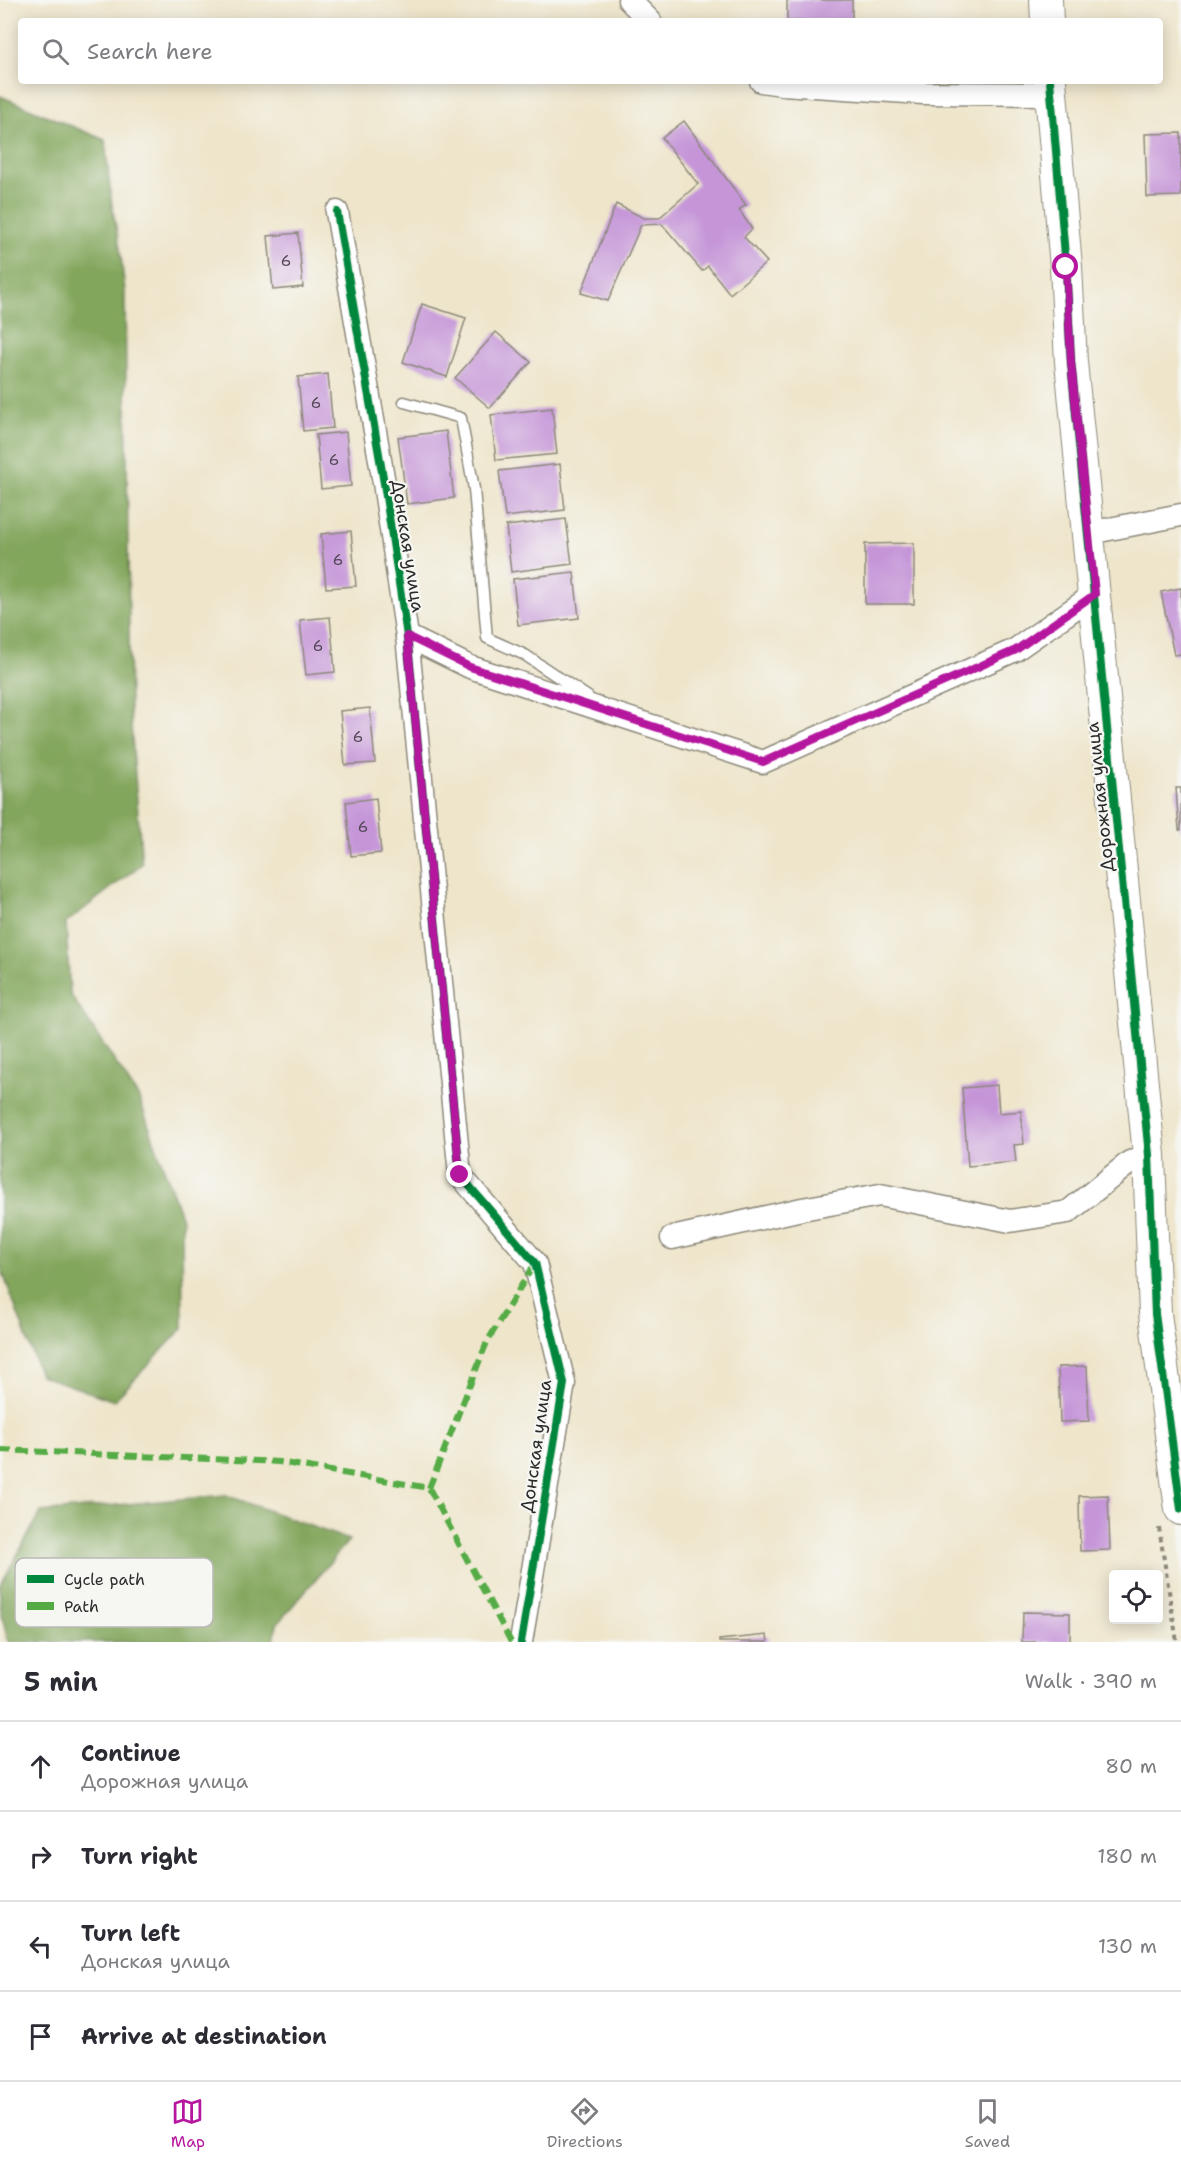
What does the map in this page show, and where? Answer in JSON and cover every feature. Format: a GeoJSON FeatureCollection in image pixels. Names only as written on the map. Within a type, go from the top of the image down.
{"type":"FeatureCollection","features":[{"type":"Feature","properties":{"kind":"street"},"geometry":{"type":"LineString","coordinates":[[629,0],[647,18]]}},
{"type":"Feature","properties":{"kind":"street"},"geometry":{"type":"LineString","coordinates":[[1046,0],[1047,18]]}},
{"type":"Feature","properties":{"kind":"street"},"geometry":{"type":"LineString","coordinates":[[782,84],[923,93],[1050,88]]}},
{"type":"Feature","properties":{"kind":"street","name":"Дорожная улица"},"geometry":{"type":"LineString","coordinates":[[1050,88],[1066,267],[1071,362],[1149,1155],[1155,1314],[1181,1509]]}},
{"type":"Feature","properties":{"kind":"street","name":"Донская улица"},"geometry":{"type":"LineString","coordinates":[[337,212],[384,483],[407,636],[460,1175],[536,1263],[564,1383],[521,1642]]}},
{"type":"Feature","properties":{"kind":"street"},"geometry":{"type":"LineString","coordinates":[[1089,533],[1181,515]]}},
{"type":"Feature","properties":{"kind":"street"},"geometry":{"type":"LineString","coordinates":[[407,636],[470,667],[763,762],[1016,650],[1095,594]]}},
{"type":"Feature","properties":{"kind":"street"},"geometry":{"type":"LineString","coordinates":[[672,1238],[880,1194],[1010,1221],[1068,1212],[1130,1162],[1149,1155]]}},
{"type":"Feature","properties":{"kind":"lane"},"geometry":{"type":"LineString","coordinates":[[404,402],[461,418],[474,489],[487,638],[525,655],[614,714]]}},
{"type":"Feature","properties":{"kind":"green space"},"geometry":{"type":"Polygon","coordinates":[[[0,96],[105,140],[125,291],[130,712],[142,864],[66,923],[70,994],[139,1098],[182,1219],[183,1328],[114,1401],[40,1375],[0,1265],[0,96]]]}},
{"type":"Feature","properties":{"kind":"green space"},"geometry":{"type":"Polygon","coordinates":[[[226,1495],[349,1540],[277,1624],[274,1642],[8,1642],[0,1606],[0,1586],[15,1559],[15,1627],[213,1627],[213,1558],[16,1558],[41,1512],[226,1495]]]}},
{"type":"Feature","properties":{"kind":"building"},"geometry":{"type":"Polygon","coordinates":[[[787,0],[852,0],[852,18],[787,18],[787,0]]]}},
{"type":"Feature","properties":{"kind":"building"},"geometry":{"type":"Polygon","coordinates":[[[684,121],[746,205],[739,210],[752,229],[744,237],[767,262],[730,294],[708,266],[702,271],[662,224],[641,225],[608,301],[581,293],[616,204],[644,218],[659,218],[698,184],[662,138],[684,121]]]}},
{"type":"Feature","properties":{"kind":"building"},"geometry":{"type":"Polygon","coordinates":[[[1181,133],[1181,196],[1147,197],[1145,134],[1181,133]]]}},
{"type":"Feature","properties":{"kind":"building"},"geometry":{"type":"Polygon","coordinates":[[[298,233],[303,287],[273,290],[268,236],[298,233]]]}},
{"type":"Feature","properties":{"kind":"building"},"geometry":{"type":"Polygon","coordinates":[[[422,304],[466,318],[447,377],[403,362],[422,304]]]}},
{"type":"Feature","properties":{"kind":"building"},"geometry":{"type":"Polygon","coordinates":[[[496,332],[531,362],[490,408],[455,378],[496,332]]]}},
{"type":"Feature","properties":{"kind":"building"},"geometry":{"type":"Polygon","coordinates":[[[328,374],[333,428],[303,431],[298,377],[328,374]]]}},
{"type":"Feature","properties":{"kind":"building"},"geometry":{"type":"Polygon","coordinates":[[[552,408],[557,454],[496,460],[491,415],[552,408]]]}},
{"type":"Feature","properties":{"kind":"building"},"geometry":{"type":"Polygon","coordinates":[[[446,431],[454,498],[407,504],[398,437],[446,431]]]}},
{"type":"Feature","properties":{"kind":"building"},"geometry":{"type":"Polygon","coordinates":[[[346,432],[351,486],[321,489],[316,435],[346,432]]]}},
{"type":"Feature","properties":{"kind":"building"},"geometry":{"type":"Polygon","coordinates":[[[560,464],[565,510],[505,517],[499,471],[560,464]]]}},
{"type":"Feature","properties":{"kind":"building"},"geometry":{"type":"Polygon","coordinates":[[[566,519],[572,564],[511,572],[506,526],[566,519]]]}},
{"type":"Feature","properties":{"kind":"building"},"geometry":{"type":"Polygon","coordinates":[[[351,531],[356,586],[326,588],[321,534],[351,531]]]}},
{"type":"Feature","properties":{"kind":"building"},"geometry":{"type":"Polygon","coordinates":[[[914,543],[914,604],[865,604],[865,544],[914,543]]]}},
{"type":"Feature","properties":{"kind":"building"},"geometry":{"type":"Polygon","coordinates":[[[574,572],[579,618],[518,625],[513,579],[574,572]]]}},
{"type":"Feature","properties":{"kind":"building"},"geometry":{"type":"Polygon","coordinates":[[[1181,588],[1181,654],[1174,655],[1161,592],[1181,588]]]}},
{"type":"Feature","properties":{"kind":"building"},"geometry":{"type":"Polygon","coordinates":[[[330,617],[335,672],[306,675],[300,620],[330,617]]]}},
{"type":"Feature","properties":{"kind":"building"},"geometry":{"type":"Polygon","coordinates":[[[370,708],[375,763],[345,765],[340,711],[370,708]]]}},
{"type":"Feature","properties":{"kind":"building"},"geometry":{"type":"Polygon","coordinates":[[[1176,788],[1181,788],[1181,830],[1179,830],[1176,788]]]}},
{"type":"Feature","properties":{"kind":"building"},"geometry":{"type":"Polygon","coordinates":[[[376,798],[381,853],[351,856],[346,802],[376,798]]]}},
{"type":"Feature","properties":{"kind":"building"},"geometry":{"type":"Polygon","coordinates":[[[997,1085],[999,1113],[1021,1111],[1024,1144],[1014,1145],[1016,1162],[968,1166],[962,1088],[997,1085]]]}},
{"type":"Feature","properties":{"kind":"building"},"geometry":{"type":"Polygon","coordinates":[[[1087,1366],[1089,1421],[1060,1422],[1058,1367],[1087,1366]]]}},
{"type":"Feature","properties":{"kind":"building"},"geometry":{"type":"Polygon","coordinates":[[[1108,1495],[1110,1550],[1080,1551],[1079,1496],[1108,1495]]]}},
{"type":"Feature","properties":{"kind":"building"},"geometry":{"type":"Polygon","coordinates":[[[1023,1612],[1070,1613],[1070,1642],[1022,1642],[1023,1612]]]}},
{"type":"Feature","properties":{"kind":"building"},"geometry":{"type":"Polygon","coordinates":[[[767,1635],[768,1642],[719,1642],[719,1640],[767,1635]]]}},
{"type":"Feature","properties":{"kind":"marked path"},"geometry":{"type":"LineString","coordinates":[[429,1488],[487,1342],[535,1263]]}},
{"type":"Feature","properties":{"kind":"marked path"},"geometry":{"type":"LineString","coordinates":[[0,1450],[279,1462],[429,1488],[511,1642]]}},
{"type":"Feature","properties":{"kind":"cycle path"},"geometry":{"type":"LineString","coordinates":[[1050,84],[1066,267],[1071,362],[1149,1155],[1155,1314],[1181,1509]]}},
{"type":"Feature","properties":{"kind":"cycle path"},"geometry":{"type":"LineString","coordinates":[[337,212],[384,483],[407,636],[460,1175],[535,1263],[564,1383],[521,1642]]}},
{"type":"Feature","properties":{"kind":"route"},"geometry":{"type":"LineString","coordinates":[[460,1175],[407,636],[470,667],[763,762],[1016,650],[1095,594],[1071,362],[1066,267]]}}]}
